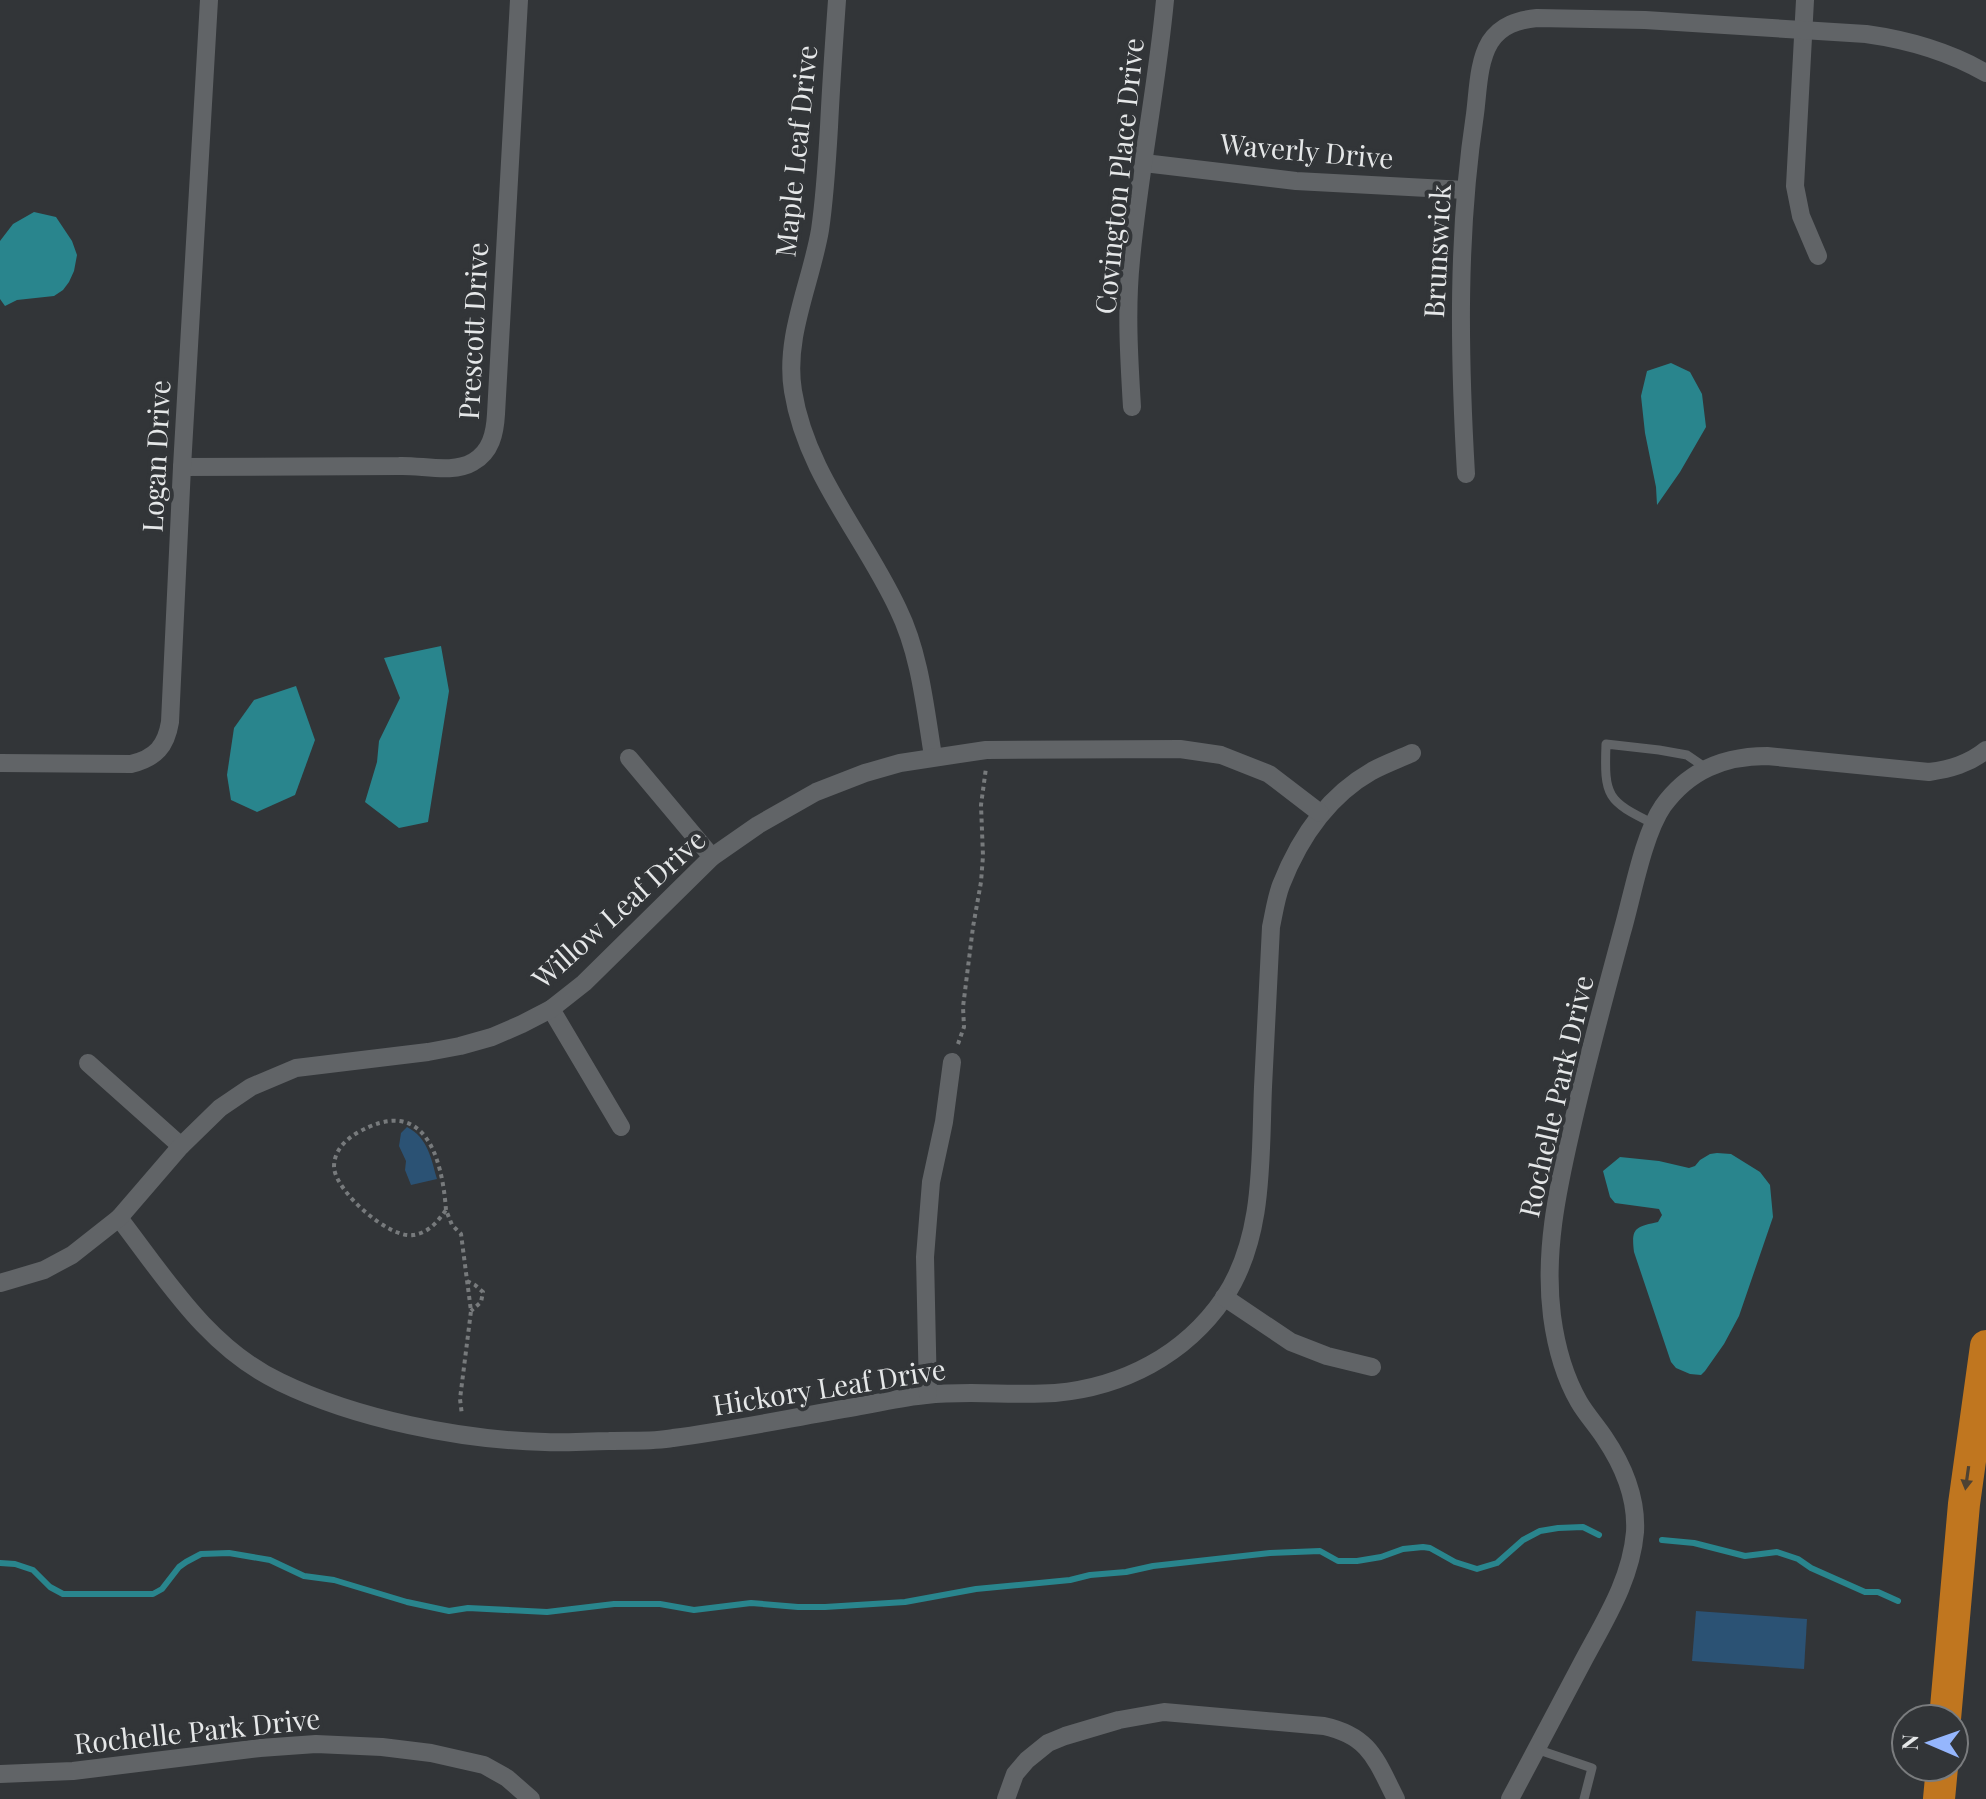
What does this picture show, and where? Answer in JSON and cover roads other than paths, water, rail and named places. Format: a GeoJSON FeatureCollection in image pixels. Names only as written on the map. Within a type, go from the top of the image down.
{"type":"FeatureCollection","features":[{"type":"Feature","properties":{"kind":"highway"},"geometry":{"type":"LineString","coordinates":[[1946,1703],[1964,1504],[1986,1346]]}},
{"type":"Feature","properties":{"kind":"street","name":"Logan Drive"},"geometry":{"type":"LineString","coordinates":[[0,763],[131,764],[153,755],[168,736],[209,0]]}},
{"type":"Feature","properties":{"kind":"street","name":"Prescott Drive"},"geometry":{"type":"LineString","coordinates":[[182,467],[458,467],[482,456],[495,431],[519,0]]}},
{"type":"Feature","properties":{"kind":"street","name":"Maple Leaf Drive"},"geometry":{"type":"LineString","coordinates":[[837,0],[823,203],[815,257],[794,342],[792,389],[815,463],[900,613],[911,642],[933,756]]}},
{"type":"Feature","properties":{"kind":"street","name":"Covington Place Drive"},"geometry":{"type":"LineString","coordinates":[[1132,407],[1130,264],[1165,0]]}},
{"type":"Feature","properties":{"kind":"street"},"geometry":{"type":"LineString","coordinates":[[1805,0],[1795,186],[1801,216],[1818,256]]}},
{"type":"Feature","properties":{"kind":"street","name":"Brunswick"},"geometry":{"type":"LineString","coordinates":[[1466,474],[1460,332],[1465,190],[1484,56],[1496,34],[1522,19],[1537,18],[1645,20],[1803,30]]}},
{"type":"Feature","properties":{"kind":"street"},"geometry":{"type":"LineString","coordinates":[[1803,30],[1902,39],[1940,50],[1986,73]]}},
{"type":"Feature","properties":{"kind":"street","name":"Waverly Drive"},"geometry":{"type":"LineString","coordinates":[[1144,163],[1296,181],[1465,190]]}},
{"type":"Feature","properties":{"kind":"street","name":"Willow Leaf Drive"},"geometry":{"type":"LineString","coordinates":[[0,1283],[44,1270],[72,1255],[119,1218],[181,1146],[220,1108],[251,1087],[296,1068],[460,1046],[492,1037],[551,1009],[584,983],[712,857],[758,825],[816,792],[865,773],[933,756],[986,750],[1180,749],[1221,755],[1269,774],[1320,813]]}},
{"type":"Feature","properties":{"kind":"street","name":"Rochelle Park Drive"},"geometry":{"type":"LineString","coordinates":[[1510,1799],[1619,1593],[1632,1555],[1635,1529],[1633,1501],[1619,1459],[1581,1404],[1563,1365],[1552,1313],[1549,1259],[1556,1195],[1583,1076],[1654,824],[1673,794],[1690,779],[1720,762],[1744,756],[1929,772],[1966,764],[1986,750]]}},
{"type":"Feature","properties":{"kind":"street","name":"Hickory Leaf Drive"},"geometry":{"type":"LineString","coordinates":[[119,1218],[200,1323],[237,1355],[278,1382],[377,1417],[461,1434],[546,1442],[668,1439],[928,1394],[1052,1393],[1087,1389],[1128,1377],[1168,1355],[1201,1325],[1224,1297],[1239,1270],[1252,1231],[1259,1188],[1271,927],[1280,887],[1320,813],[1371,771],[1412,753]]}},
{"type":"Feature","properties":{"kind":"street"},"geometry":{"type":"LineString","coordinates":[[629,758],[712,857]]}},
{"type":"Feature","properties":{"kind":"street"},"geometry":{"type":"LineString","coordinates":[[551,1009],[621,1127]]}},
{"type":"Feature","properties":{"kind":"street"},"geometry":{"type":"LineString","coordinates":[[928,1394],[925,1257],[929,1197],[952,1062]]}},
{"type":"Feature","properties":{"kind":"street"},"geometry":{"type":"LineString","coordinates":[[88,1063],[181,1146]]}},
{"type":"Feature","properties":{"kind":"street"},"geometry":{"type":"LineString","coordinates":[[1224,1297],[1291,1342],[1327,1356],[1372,1367]]}},
{"type":"Feature","properties":{"kind":"street"},"geometry":{"type":"LineString","coordinates":[[1006,1799],[1015,1774],[1048,1743],[1119,1720],[1164,1712],[1342,1730],[1365,1745],[1396,1799]]}},
{"type":"Feature","properties":{"kind":"street","name":"Rochelle Park Drive"},"geometry":{"type":"LineString","coordinates":[[0,1774],[73,1771],[316,1744],[382,1747],[431,1753],[484,1765],[507,1778],[531,1799]]}},
{"type":"Feature","properties":{"kind":"lane"},"geometry":{"type":"LineString","coordinates":[[1654,824],[1615,802],[1606,783],[1606,744],[1687,755],[1706,768]]}},
{"type":"Feature","properties":{"kind":"lane"},"geometry":{"type":"LineString","coordinates":[[1536,1749],[1592,1768],[1584,1799]]}},
{"type":"Feature","properties":{"kind":"waterway"},"geometry":{"type":"LineString","coordinates":[[0,1563],[33,1570],[50,1587],[63,1594],[153,1594],[162,1589],[186,1562],[201,1554],[229,1553],[270,1560],[304,1576],[334,1580],[449,1611],[468,1608],[547,1612],[614,1604],[660,1604],[694,1610],[751,1603],[825,1607],[905,1602],[976,1589],[1070,1580],[1153,1566],[1270,1553],[1320,1551],[1338,1561],[1357,1561],[1423,1547],[1477,1569],[1497,1563],[1523,1540],[1540,1531],[1583,1527],[1599,1535]]}},
{"type":"Feature","properties":{"kind":"waterway"},"geometry":{"type":"LineString","coordinates":[[1662,1540],[1694,1543],[1745,1556],[1777,1552],[1865,1592],[1878,1592],[1898,1601]]}}]}
